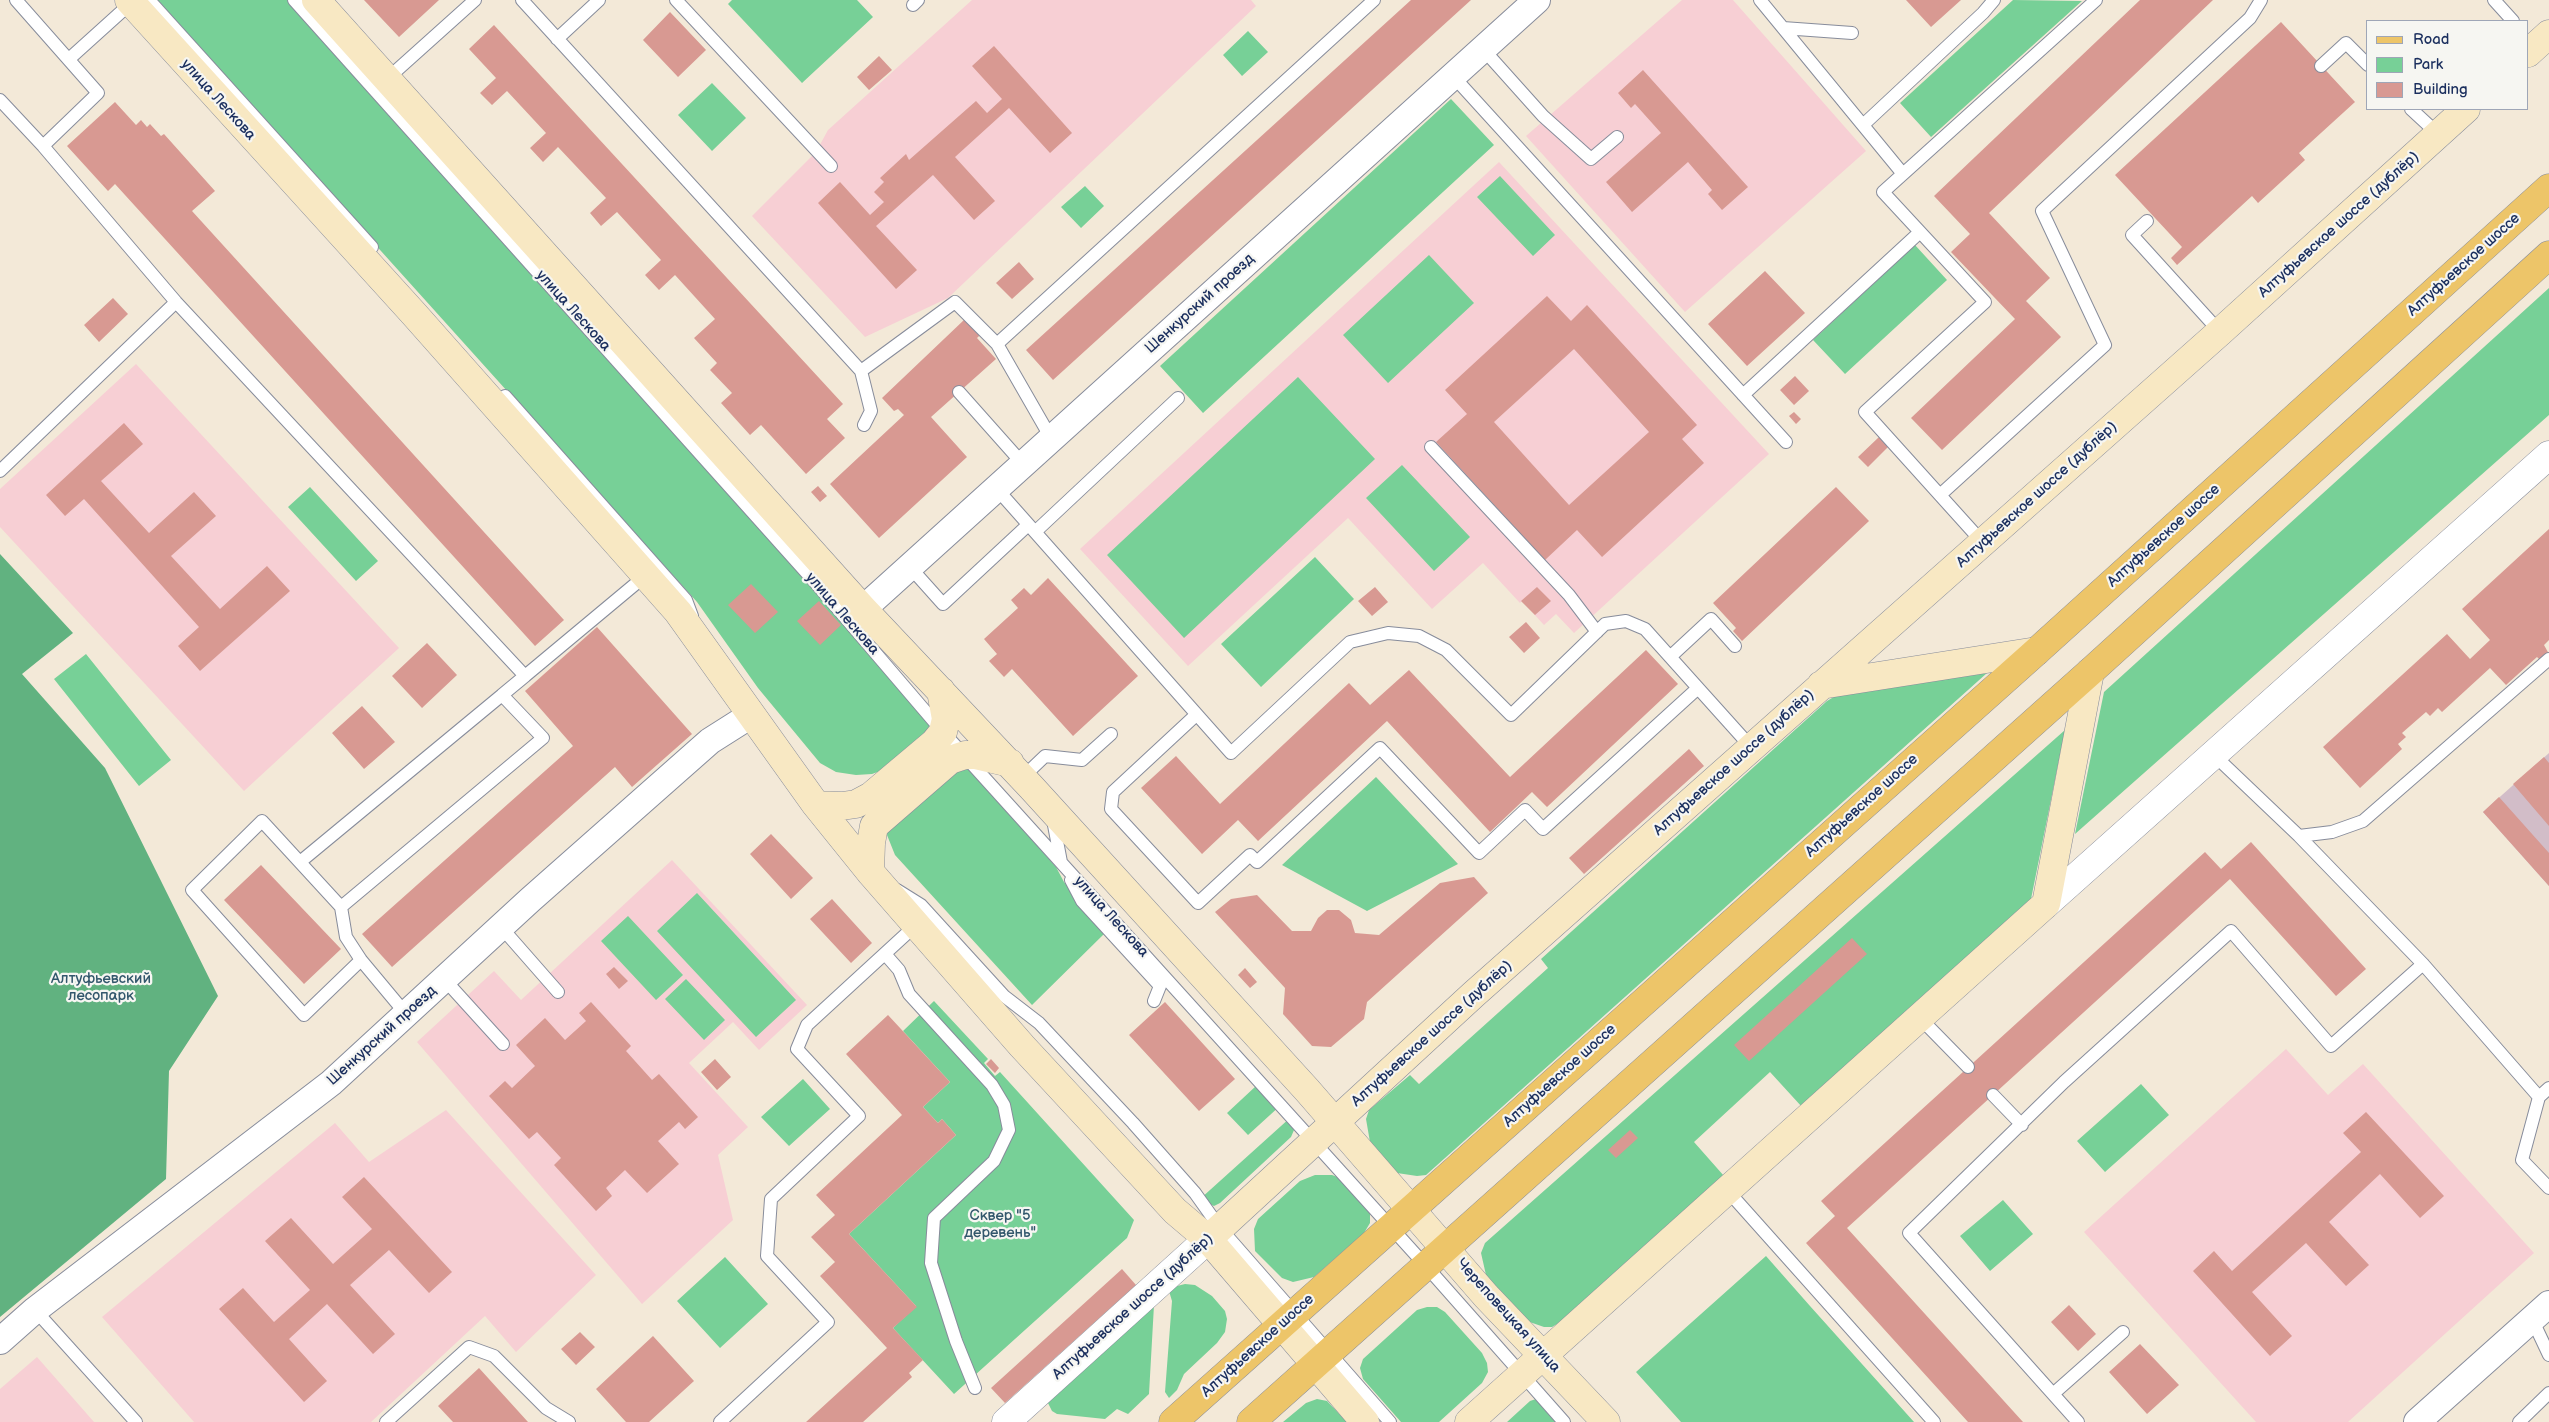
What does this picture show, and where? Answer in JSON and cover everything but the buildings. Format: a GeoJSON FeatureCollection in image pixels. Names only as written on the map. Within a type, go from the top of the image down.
{"type":"FeatureCollection","features":[{"type":"Feature","properties":{"kind":"main road","name":"улица Лескова"},"geometry":{"type":"LineString","coordinates":[[316,0],[862,609],[1051,808],[1335,1122],[1410,1209]]}},
{"type":"Feature","properties":{"kind":"main road","name":"улица Лескова"},"geometry":{"type":"LineString","coordinates":[[136,1],[678,612],[816,805],[916,925],[1022,1046],[1175,1212],[1214,1233],[1288,1318]]}},
{"type":"Feature","properties":{"kind":"main road","name":"Алтуфьевское шоссе (дублёр)"},"geometry":{"type":"LineString","coordinates":[[1214,1233],[1751,747],[1984,544],[2465,110]]}},
{"type":"Feature","properties":{"kind":"main road","name":"Алтуфьевское шоссе"},"geometry":{"type":"LineString","coordinates":[[1173,1422],[2037,651],[2549,188]]}},
{"type":"Feature","properties":{"kind":"main road"},"geometry":{"type":"LineString","coordinates":[[1251,1422],[2090,672],[2549,256]]}},
{"type":"Feature","properties":{"kind":"main road"},"geometry":{"type":"LineString","coordinates":[[1821,685],[2037,651]]}},
{"type":"Feature","properties":{"kind":"main road"},"geometry":{"type":"LineString","coordinates":[[1469,1422],[1520,1374],[2046,904],[2090,672]]}},
{"type":"Feature","properties":{"kind":"main road"},"geometry":{"type":"LineString","coordinates":[[816,805],[842,806],[856,804],[871,796],[934,743],[943,732],[946,719],[941,691]]}},
{"type":"Feature","properties":{"kind":"main road"},"geometry":{"type":"LineString","coordinates":[[870,872],[871,842],[874,826],[950,760],[965,755],[976,755],[1016,770]]}},
{"type":"Feature","properties":{"kind":"main road","name":"Череповецкая улица"},"geometry":{"type":"LineString","coordinates":[[1410,1209],[1486,1296],[1606,1422]]}},
{"type":"Feature","properties":{"kind":"main road"},"geometry":{"type":"LineString","coordinates":[[1288,1318],[1323,1357],[1365,1422]]}},
{"type":"Feature","properties":{"kind":"street","name":"Шенкурский проезд"},"geometry":{"type":"LineString","coordinates":[[862,609],[1537,0]]}},
{"type":"Feature","properties":{"kind":"street"},"geometry":{"type":"LineString","coordinates":[[2046,904],[2215,756],[2549,456]]}},
{"type":"Feature","properties":{"kind":"street","name":"Шенкурский проезд"},"geometry":{"type":"LineString","coordinates":[[0,1341],[35,1310],[331,1083],[501,927],[710,741],[751,715]]}},
{"type":"Feature","properties":{"kind":"street","name":"Алтуфьевское шоссе (дублёр)"},"geometry":{"type":"LineString","coordinates":[[1006,1422],[1214,1233]]}},
{"type":"Feature","properties":{"kind":"street"},"geometry":{"type":"LineString","coordinates":[[2417,1422],[2541,1312]]}},
{"type":"Feature","properties":{"kind":"lane"},"geometry":{"type":"LineString","coordinates":[[16,0],[98,93],[43,146]]}},
{"type":"Feature","properties":{"kind":"lane","name":"улица Лескова"},"geometry":{"type":"LineString","coordinates":[[294,0],[808,574],[943,732],[1390,1227]]}},
{"type":"Feature","properties":{"kind":"lane"},"geometry":{"type":"LineString","coordinates":[[388,79],[475,0]]}},
{"type":"Feature","properties":{"kind":"lane"},"geometry":{"type":"LineString","coordinates":[[522,0],[861,371],[870,411],[864,424]]}},
{"type":"Feature","properties":{"kind":"lane"},"geometry":{"type":"LineString","coordinates":[[557,39],[599,0]]}},
{"type":"Feature","properties":{"kind":"lane"},"geometry":{"type":"LineString","coordinates":[[676,0],[831,166]]}},
{"type":"Feature","properties":{"kind":"lane"},"geometry":{"type":"LineString","coordinates":[[997,344],[1374,0]]}},
{"type":"Feature","properties":{"kind":"lane"},"geometry":{"type":"LineString","coordinates":[[1760,0],[1903,174]]}},
{"type":"Feature","properties":{"kind":"lane"},"geometry":{"type":"LineString","coordinates":[[1863,125],[1983,13],[1994,0]]}},
{"type":"Feature","properties":{"kind":"lane"},"geometry":{"type":"LineString","coordinates":[[1984,544],[1865,412],[1985,302],[1883,192],[2096,0]]}},
{"type":"Feature","properties":{"kind":"lane"},"geometry":{"type":"LineString","coordinates":[[1940,495],[2104,345],[2042,211],[2250,18],[2261,0]]}},
{"type":"Feature","properties":{"kind":"lane"},"geometry":{"type":"LineString","coordinates":[[2494,0],[2513,20]]}},
{"type":"Feature","properties":{"kind":"lane"},"geometry":{"type":"LineString","coordinates":[[69,59],[136,1]]}},
{"type":"Feature","properties":{"kind":"lane","name":"улица Лескова"},"geometry":{"type":"LineString","coordinates":[[136,1],[378,254]]}},
{"type":"Feature","properties":{"kind":"lane"},"geometry":{"type":"LineString","coordinates":[[1783,28],[1852,33]]}},
{"type":"Feature","properties":{"kind":"lane"},"geometry":{"type":"LineString","coordinates":[[2321,66],[2346,43],[2366,63]]}},
{"type":"Feature","properties":{"kind":"lane"},"geometry":{"type":"LineString","coordinates":[[1483,48],[1543,116],[1591,159],[1616,137]]}},
{"type":"Feature","properties":{"kind":"lane"},"geometry":{"type":"LineString","coordinates":[[1453,76],[1786,442]]}},
{"type":"Feature","properties":{"kind":"lane"},"geometry":{"type":"LineString","coordinates":[[0,100],[43,146],[176,302],[525,676]]}},
{"type":"Feature","properties":{"kind":"lane"},"geometry":{"type":"LineString","coordinates":[[2412,110],[2438,134]]}},
{"type":"Feature","properties":{"kind":"lane"},"geometry":{"type":"LineString","coordinates":[[2147,221],[2132,235],[2220,332]]}},
{"type":"Feature","properties":{"kind":"lane"},"geometry":{"type":"LineString","coordinates":[[1743,395],[1920,232]]}},
{"type":"Feature","properties":{"kind":"lane"},"geometry":{"type":"LineString","coordinates":[[0,471],[176,302]]}},
{"type":"Feature","properties":{"kind":"lane"},"geometry":{"type":"LineString","coordinates":[[861,371],[956,302],[997,344],[1051,438]]}},
{"type":"Feature","properties":{"kind":"lane","name":"улица Лескова"},"geometry":{"type":"LineString","coordinates":[[499,390],[686,600],[705,648]]}},
{"type":"Feature","properties":{"kind":"lane"},"geometry":{"type":"LineString","coordinates":[[959,392],[1023,464]]}},
{"type":"Feature","properties":{"kind":"lane"},"geometry":{"type":"LineString","coordinates":[[909,566],[943,604],[1178,398]]}},
{"type":"Feature","properties":{"kind":"lane"},"geometry":{"type":"LineString","coordinates":[[1431,446],[1569,595],[1596,632]]}},
{"type":"Feature","properties":{"kind":"lane"},"geometry":{"type":"LineString","coordinates":[[996,488],[1231,753],[1350,642],[1388,633],[1419,636],[1446,650],[1511,715],[1605,624],[1626,621],[1645,629],[1751,747]]}},
{"type":"Feature","properties":{"kind":"lane"},"geometry":{"type":"LineString","coordinates":[[300,862],[645,576]]}},
{"type":"Feature","properties":{"kind":"lane"},"geometry":{"type":"LineString","coordinates":[[1670,657],[1711,619],[1735,646]]}},
{"type":"Feature","properties":{"kind":"lane"},"geometry":{"type":"LineString","coordinates":[[2299,836],[2332,832],[2363,821],[2549,659]]}},
{"type":"Feature","properties":{"kind":"lane"},"geometry":{"type":"LineString","coordinates":[[1196,715],[1113,792],[1111,808],[1198,903],[1250,855],[1256,862],[1380,748],[1479,853],[1525,810],[1543,829],[1698,688]]}},
{"type":"Feature","properties":{"kind":"lane"},"geometry":{"type":"LineString","coordinates":[[341,907],[543,738],[502,695]]}},
{"type":"Feature","properties":{"kind":"lane"},"geometry":{"type":"LineString","coordinates":[[1016,770],[1045,756],[1082,760],[1111,734]]}},
{"type":"Feature","properties":{"kind":"lane"},"geometry":{"type":"LineString","coordinates":[[2215,756],[2299,836],[2544,1093],[2522,1160],[2549,1188]]}},
{"type":"Feature","properties":{"kind":"lane"},"geometry":{"type":"LineString","coordinates":[[1051,808],[1061,862],[1082,901],[1160,986],[1154,1001]]}},
{"type":"Feature","properties":{"kind":"lane"},"geometry":{"type":"LineString","coordinates":[[361,960],[304,1015],[192,890],[262,821],[341,907],[346,937],[361,960],[406,1014]]}},
{"type":"Feature","properties":{"kind":"lane","name":"улица Лескова"},"geometry":{"type":"LineString","coordinates":[[870,872],[921,905],[1004,996],[1040,1023],[1195,1193],[1214,1233]]}},
{"type":"Feature","properties":{"kind":"lane"},"geometry":{"type":"LineString","coordinates":[[720,1422],[828,1322],[767,1256],[772,1199],[859,1116],[797,1049],[807,1025],[916,925]]}},
{"type":"Feature","properties":{"kind":"lane"},"geometry":{"type":"LineString","coordinates":[[501,927],[558,992]]}},
{"type":"Feature","properties":{"kind":"lane"},"geometry":{"type":"LineString","coordinates":[[2078,1422],[1909,1233],[2064,1082],[2231,931],[2331,1046],[2423,964]]}},
{"type":"Feature","properties":{"kind":"lane"},"geometry":{"type":"LineString","coordinates":[[885,954],[899,970],[909,994],[992,1085],[1004,1105],[1008,1130],[994,1161],[934,1218],[931,1263],[958,1348],[975,1388]]}},
{"type":"Feature","properties":{"kind":"lane"},"geometry":{"type":"LineString","coordinates":[[444,980],[503,1044]]}},
{"type":"Feature","properties":{"kind":"lane"},"geometry":{"type":"LineString","coordinates":[[1919,1017],[1968,1067]]}},
{"type":"Feature","properties":{"kind":"lane"},"geometry":{"type":"LineString","coordinates":[[1993,1095],[2022,1125]]}},
{"type":"Feature","properties":{"kind":"lane"},"geometry":{"type":"LineString","coordinates":[[1727,1190],[1934,1422]]}},
{"type":"Feature","properties":{"kind":"lane","name":"Череповецкая улица"},"geometry":{"type":"LineString","coordinates":[[1390,1227],[1564,1422]]}},
{"type":"Feature","properties":{"kind":"lane"},"geometry":{"type":"LineString","coordinates":[[35,1310],[136,1422]]}},
{"type":"Feature","properties":{"kind":"lane"},"geometry":{"type":"LineString","coordinates":[[2541,1312],[2549,1355]]}},
{"type":"Feature","properties":{"kind":"lane"},"geometry":{"type":"LineString","coordinates":[[2053,1394],[2123,1332]]}},
{"type":"Feature","properties":{"kind":"lane"},"geometry":{"type":"LineString","coordinates":[[386,1422],[468,1347],[494,1356],[556,1418],[569,1422]]}},
{"type":"Feature","properties":{"kind":"lane"},"geometry":{"type":"LineString","coordinates":[[1323,1357],[1390,1422]]}},
{"type":"Feature","properties":{"kind":"lane"},"geometry":{"type":"LineString","coordinates":[[2519,1422],[2549,1393]]}},
{"type":"Feature","properties":{"kind":"shaded area"},"geometry":{"type":"Polygon","coordinates":[[[972,0],[1251,0],[1256,6],[948,298],[865,337],[752,216],[816,152],[828,130],[972,0]]]}},
{"type":"Feature","properties":{"kind":"shaded area"},"geometry":{"type":"Polygon","coordinates":[[[1682,0],[1733,0],[1866,151],[1685,312],[1526,136],[1682,0]]]}},
{"type":"Feature","properties":{"kind":"shaded area"},"geometry":{"type":"Polygon","coordinates":[[[1499,162],[1769,454],[1574,633],[1556,614],[1544,625],[1522,601],[1520,603],[1483,563],[1432,609],[1348,518],[1188,666],[1080,549],[1499,162]]]}},
{"type":"Feature","properties":{"kind":"shaded area"},"geometry":{"type":"Polygon","coordinates":[[[136,364],[399,648],[244,791],[0,527],[0,489],[136,364]]]}},
{"type":"Feature","properties":{"kind":"shaded area"},"geometry":{"type":"Polygon","coordinates":[[[2549,753],[2549,886],[2483,812],[2549,753]]]}},
{"type":"Feature","properties":{"kind":"shaded area"},"geometry":{"type":"Polygon","coordinates":[[[672,860],[807,1005],[759,1050],[733,1022],[689,1063],[748,1127],[718,1155],[733,1220],[642,1304],[417,1042],[494,971],[521,1000],[672,860]]]}},
{"type":"Feature","properties":{"kind":"shaded area"},"geometry":{"type":"Polygon","coordinates":[[[2286,1049],[2328,1095],[2363,1064],[2534,1253],[2348,1422],[2256,1422],[2084,1232],[2286,1049]]]}},
{"type":"Feature","properties":{"kind":"shaded area"},"geometry":{"type":"Polygon","coordinates":[[[446,1110],[596,1275],[516,1352],[485,1316],[371,1422],[194,1422],[102,1317],[335,1123],[369,1162],[446,1110]]]}},
{"type":"Feature","properties":{"kind":"shaded area"},"geometry":{"type":"Polygon","coordinates":[[[37,1357],[94,1422],[0,1422],[0,1389],[37,1357]]]}},
{"type":"Feature","properties":{"kind":"green space"},"geometry":{"type":"Polygon","coordinates":[[[155,0],[290,0],[930,710],[933,728],[886,769],[872,774],[856,775],[836,772],[820,763],[758,688],[697,602],[155,0]]]}},
{"type":"Feature","properties":{"kind":"green space"},"geometry":{"type":"Polygon","coordinates":[[[732,0],[857,0],[873,17],[802,83],[728,4],[732,0]]]}},
{"type":"Feature","properties":{"kind":"green space"},"geometry":{"type":"Polygon","coordinates":[[[2013,0],[2082,1],[1931,137],[1900,103],[2013,0]]]}},
{"type":"Feature","properties":{"kind":"green space"},"geometry":{"type":"Polygon","coordinates":[[[1248,31],[1268,52],[1242,76],[1223,55],[1248,31]]]}},
{"type":"Feature","properties":{"kind":"green space"},"geometry":{"type":"Polygon","coordinates":[[[712,83],[746,118],[712,151],[678,115],[712,83]]]}},
{"type":"Feature","properties":{"kind":"green space"},"geometry":{"type":"Polygon","coordinates":[[[1451,99],[1494,145],[1203,413],[1160,366],[1451,99]]]}},
{"type":"Feature","properties":{"kind":"green space"},"geometry":{"type":"Polygon","coordinates":[[[1500,176],[1555,235],[1533,256],[1477,197],[1500,176]]]}},
{"type":"Feature","properties":{"kind":"green space"},"geometry":{"type":"Polygon","coordinates":[[[1085,186],[1104,206],[1081,228],[1061,207],[1085,186]]]}},
{"type":"Feature","properties":{"kind":"green space"},"geometry":{"type":"Polygon","coordinates":[[[1915,245],[1947,280],[1845,374],[1813,340],[1915,245]]]}},
{"type":"Feature","properties":{"kind":"green space"},"geometry":{"type":"Polygon","coordinates":[[[1429,255],[1474,303],[1388,383],[1343,335],[1429,255]]]}},
{"type":"Feature","properties":{"kind":"green space"},"geometry":{"type":"Polygon","coordinates":[[[2549,288],[2549,415],[2075,834],[2104,692],[2549,288]]]}},
{"type":"Feature","properties":{"kind":"green space"},"geometry":{"type":"Polygon","coordinates":[[[1298,377],[1375,459],[1184,638],[1107,555],[1298,377]]]}},
{"type":"Feature","properties":{"kind":"green space"},"geometry":{"type":"Polygon","coordinates":[[[1402,465],[1470,537],[1434,571],[1366,498],[1402,465]]]}},
{"type":"Feature","properties":{"kind":"green space"},"geometry":{"type":"Polygon","coordinates":[[[310,487],[378,561],[356,581],[288,507],[310,487]]]}},
{"type":"Feature","properties":{"kind":"green space","name":"Алтуфьевский лесопарк"},"geometry":{"type":"Polygon","coordinates":[[[0,554],[73,633],[22,674],[105,768],[218,996],[169,1071],[166,1179],[0,1317],[0,554]]]}},
{"type":"Feature","properties":{"kind":"green space"},"geometry":{"type":"Polygon","coordinates":[[[1315,557],[1354,599],[1261,687],[1221,644],[1315,557]]]}},
{"type":"Feature","properties":{"kind":"green space"},"geometry":{"type":"Polygon","coordinates":[[[86,654],[171,760],[139,786],[54,679],[86,654]]]}},
{"type":"Feature","properties":{"kind":"green space"},"geometry":{"type":"Polygon","coordinates":[[[1987,673],[1426,1175],[1417,1176],[1397,1173],[1370,1142],[1366,1119],[1369,1110],[1410,1075],[1419,1084],[1548,968],[1541,959],[1827,701],[1842,692],[1987,673]]]}},
{"type":"Feature","properties":{"kind":"green space"},"geometry":{"type":"Polygon","coordinates":[[[2065,730],[2030,904],[1802,1107],[1770,1072],[1694,1142],[1724,1176],[1562,1321],[1552,1327],[1544,1327],[1521,1319],[1486,1275],[1481,1253],[1485,1243],[2065,730]]]}},
{"type":"Feature","properties":{"kind":"green space"},"geometry":{"type":"Polygon","coordinates":[[[959,768],[971,770],[1056,867],[1064,882],[1104,934],[1032,1005],[895,855],[887,835],[889,822],[959,768]]]}},
{"type":"Feature","properties":{"kind":"green space"},"geometry":{"type":"Polygon","coordinates":[[[1376,777],[1458,864],[1367,911],[1282,865],[1376,777]]]}},
{"type":"Feature","properties":{"kind":"green space"},"geometry":{"type":"Polygon","coordinates":[[[697,893],[796,1000],[756,1037],[657,931],[697,893]]]}},
{"type":"Feature","properties":{"kind":"green space"},"geometry":{"type":"Polygon","coordinates":[[[628,916],[683,975],[656,1000],[601,941],[628,916]]]}},
{"type":"Feature","properties":{"kind":"green space"},"geometry":{"type":"Polygon","coordinates":[[[686,979],[725,1020],[704,1040],[665,999],[686,979]]]}},
{"type":"Feature","properties":{"kind":"green space","name":"Сквер \"5 деревень\""},"geometry":{"type":"Polygon","coordinates":[[[934,1001],[988,1059],[984,1063],[995,1076],[1000,1072],[1134,1220],[1127,1238],[954,1394],[893,1328],[916,1306],[849,1234],[956,1135],[942,1119],[938,1123],[923,1107],[950,1082],[903,1031],[934,1001]]]}},
{"type":"Feature","properties":{"kind":"green space"},"geometry":{"type":"Polygon","coordinates":[[[803,1079],[830,1109],[789,1146],[761,1117],[803,1079]]]}},
{"type":"Feature","properties":{"kind":"green space"},"geometry":{"type":"Polygon","coordinates":[[[2141,1084],[2169,1115],[2105,1172],[2077,1141],[2141,1084]]]}},
{"type":"Feature","properties":{"kind":"green space"},"geometry":{"type":"Polygon","coordinates":[[[1256,1086],[1281,1105],[1248,1135],[1227,1113],[1256,1086]]]}},
{"type":"Feature","properties":{"kind":"green space"},"geometry":{"type":"Polygon","coordinates":[[[1291,1117],[1294,1130],[1291,1137],[1220,1203],[1214,1206],[1200,1199],[1291,1117]]]}},
{"type":"Feature","properties":{"kind":"green space"},"geometry":{"type":"Polygon","coordinates":[[[1315,1175],[1332,1175],[1346,1180],[1370,1211],[1370,1223],[1364,1233],[1314,1277],[1293,1282],[1282,1278],[1255,1251],[1254,1229],[1258,1219],[1300,1181],[1315,1175]]]}},
{"type":"Feature","properties":{"kind":"green space"},"geometry":{"type":"Polygon","coordinates":[[[2003,1200],[2033,1234],[1990,1271],[1960,1236],[2003,1200]]]}},
{"type":"Feature","properties":{"kind":"green space"},"geometry":{"type":"Polygon","coordinates":[[[1766,1256],[1914,1422],[1681,1422],[1636,1372],[1766,1256]]]}},
{"type":"Feature","properties":{"kind":"green space"},"geometry":{"type":"Polygon","coordinates":[[[725,1257],[768,1304],[720,1348],[677,1301],[725,1257]]]}},
{"type":"Feature","properties":{"kind":"green space"},"geometry":{"type":"Polygon","coordinates":[[[1185,1284],[1195,1285],[1212,1296],[1225,1311],[1227,1319],[1225,1332],[1217,1343],[1184,1374],[1177,1390],[1169,1398],[1165,1392],[1172,1301],[1169,1291],[1185,1284]]]}},
{"type":"Feature","properties":{"kind":"green space"},"geometry":{"type":"Polygon","coordinates":[[[1154,1305],[1149,1394],[1128,1414],[1117,1409],[1105,1419],[1057,1414],[1052,1411],[1047,1401],[1154,1305]]]}},
{"type":"Feature","properties":{"kind":"green space"},"geometry":{"type":"Polygon","coordinates":[[[1437,1307],[1445,1312],[1482,1353],[1487,1363],[1488,1372],[1482,1383],[1439,1422],[1401,1422],[1363,1379],[1360,1368],[1363,1359],[1417,1310],[1437,1307]]]}},
{"type":"Feature","properties":{"kind":"green space"},"geometry":{"type":"Polygon","coordinates":[[[1539,1398],[1550,1398],[1571,1422],[1507,1422],[1530,1401],[1539,1398]]]}},
{"type":"Feature","properties":{"kind":"green space"},"geometry":{"type":"Polygon","coordinates":[[[1317,1399],[1327,1401],[1347,1422],[1283,1422],[1306,1403],[1317,1399]]]}}]}
